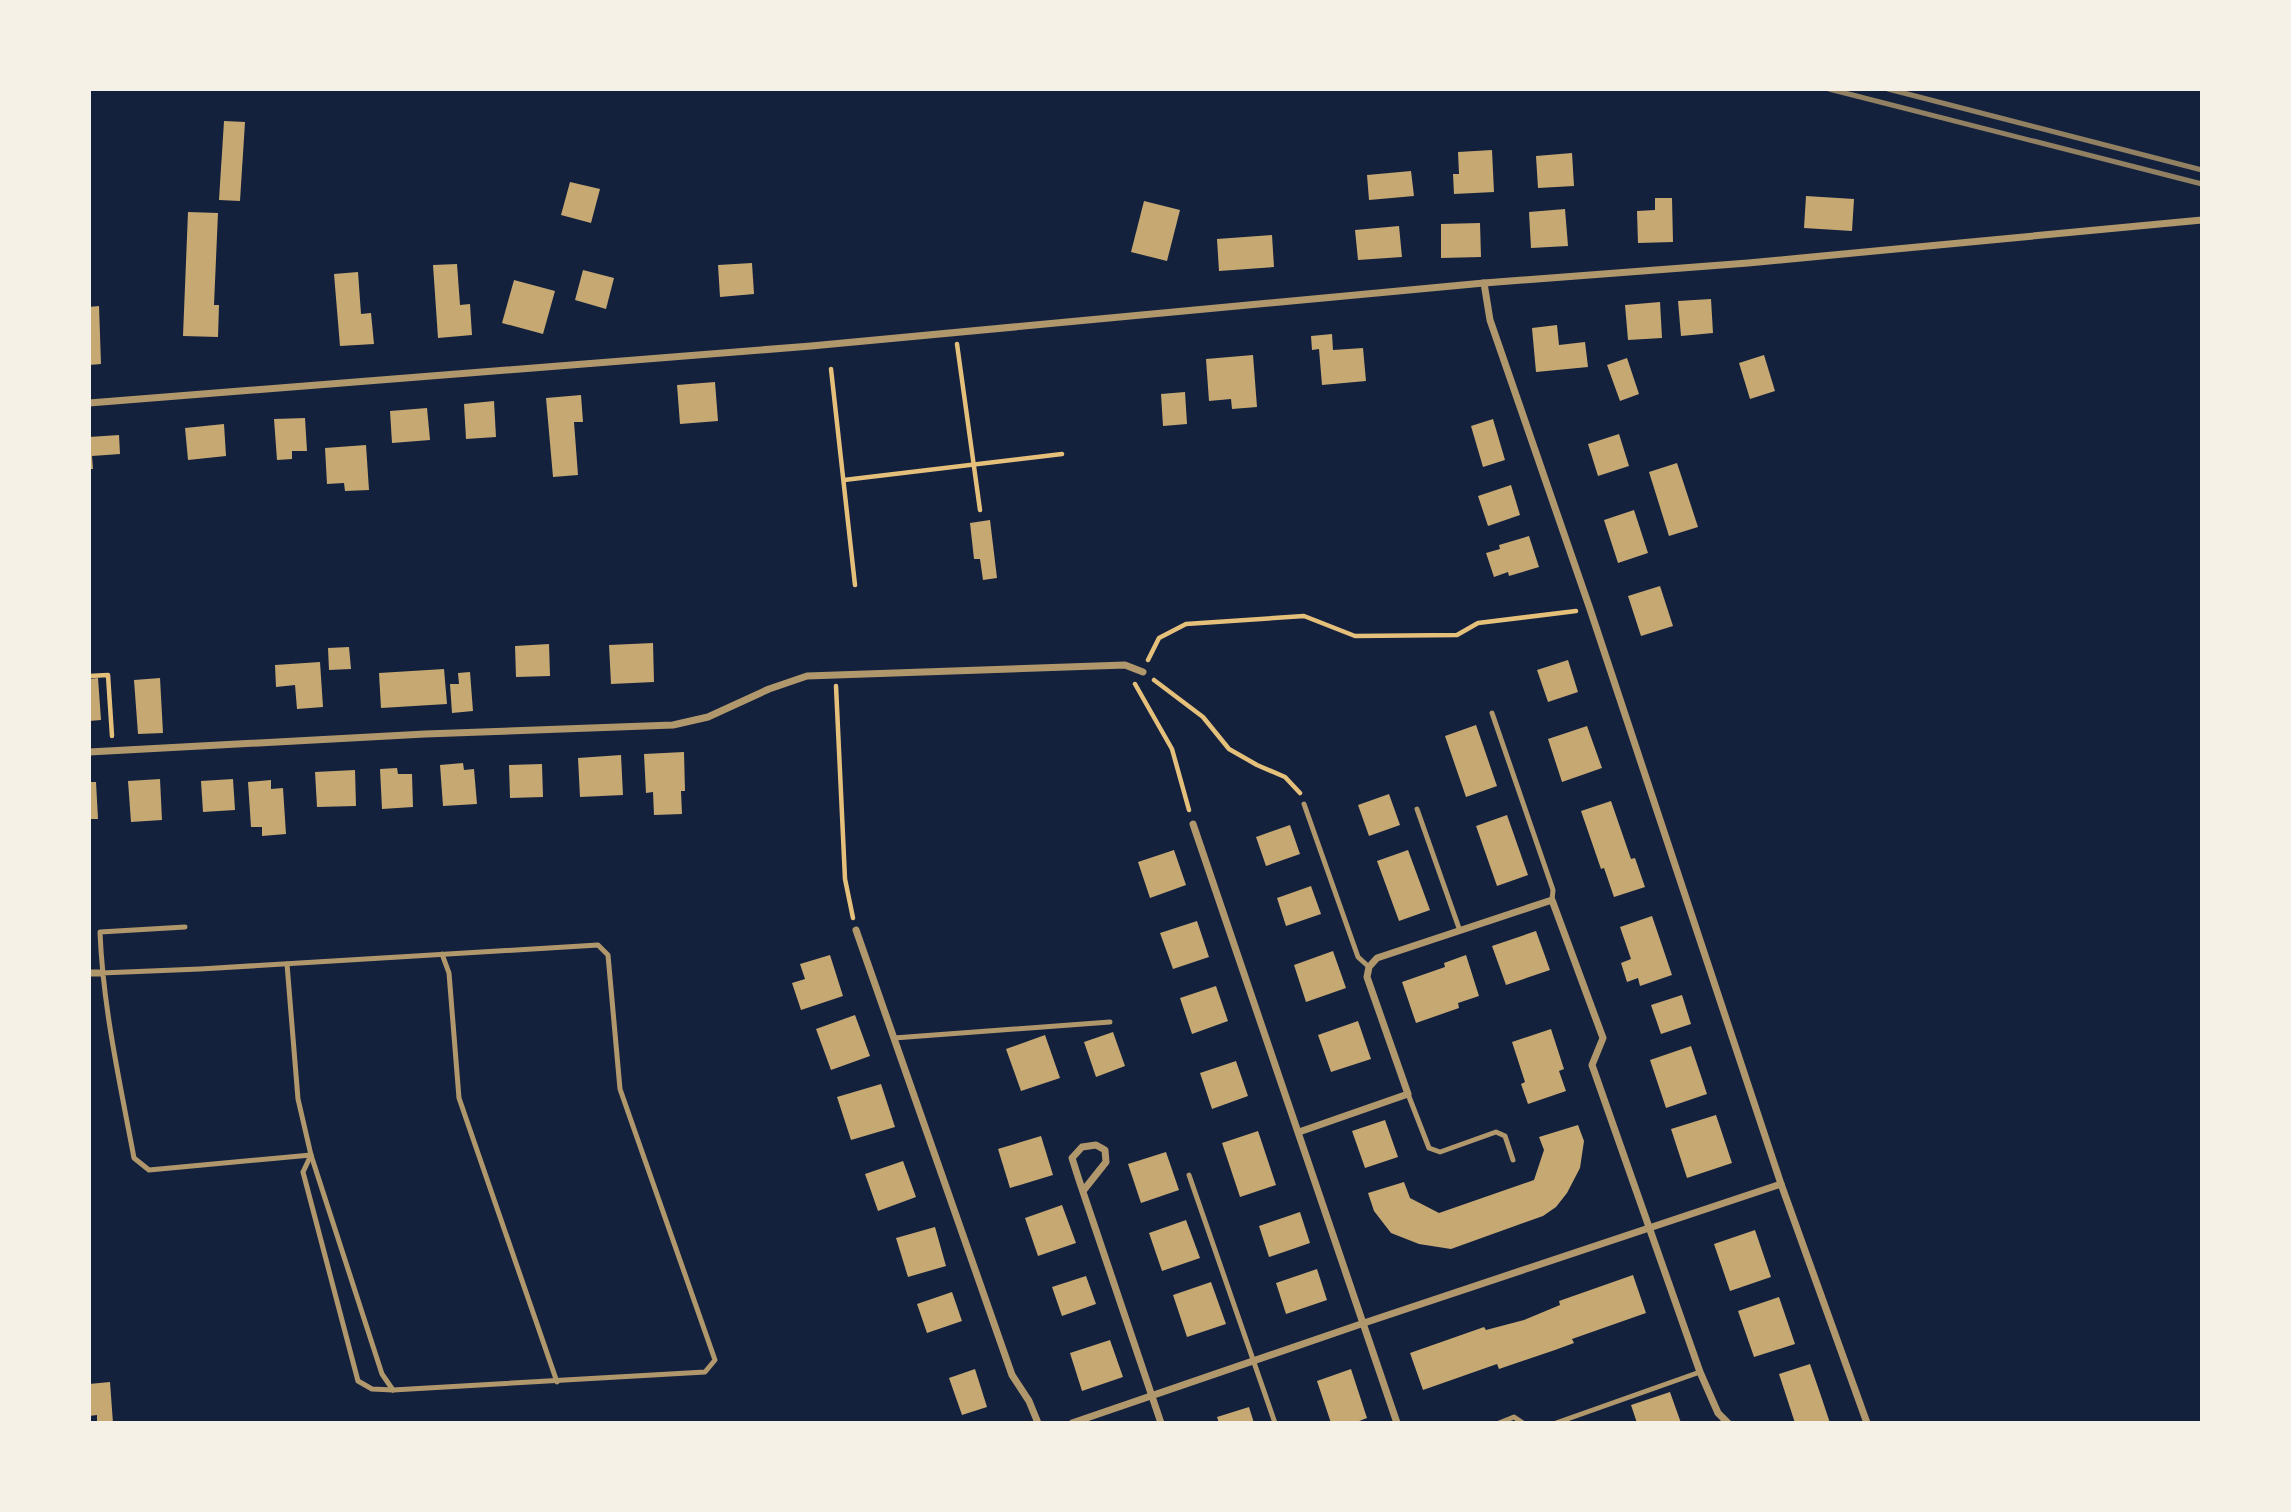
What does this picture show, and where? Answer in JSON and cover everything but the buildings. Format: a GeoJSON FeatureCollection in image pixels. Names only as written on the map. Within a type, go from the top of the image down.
{"type":"FeatureCollection","features":[{"type":"Feature","properties":{"kind":"street"},"geometry":{"type":"LineString","coordinates":[[89,403],[811,346],[2202,220]]}},
{"type":"Feature","properties":{"kind":"street"},"geometry":{"type":"LineString","coordinates":[[1484,284],[1490,320],[1590,609],[1781,1184],[1867,1423]]}},
{"type":"Feature","properties":{"kind":"street"},"geometry":{"type":"LineString","coordinates":[[89,752],[425,734],[673,725],[708,717],[769,689],[807,676],[1125,665],[1143,672]]}},
{"type":"Feature","properties":{"kind":"street"},"geometry":{"type":"LineString","coordinates":[[1194,824],[1397,1423]]}},
{"type":"Feature","properties":{"kind":"street"},"geometry":{"type":"LineString","coordinates":[[1299,1132],[1409,1094],[1367,977],[1369,967],[1377,958],[1552,900],[1603,1038],[1592,1065],[1700,1372],[1718,1413],[1728,1423]]}},
{"type":"Feature","properties":{"kind":"street"},"geometry":{"type":"LineString","coordinates":[[856,930],[1012,1375],[1029,1401],[1038,1423]]}},
{"type":"Feature","properties":{"kind":"street"},"geometry":{"type":"LineString","coordinates":[[89,973],[102,973]]}},
{"type":"Feature","properties":{"kind":"street"},"geometry":{"type":"LineString","coordinates":[[1083,1191],[1106,1162],[1105,1150],[1096,1145],[1082,1147],[1072,1158],[1083,1191],[1152,1397],[1161,1423]]}},
{"type":"Feature","properties":{"kind":"street"},"geometry":{"type":"LineString","coordinates":[[1072,1423],[1781,1184]]}},
{"type":"Feature","properties":{"kind":"lane"},"geometry":{"type":"LineString","coordinates":[[1492,713],[1553,890],[1552,900]]}},
{"type":"Feature","properties":{"kind":"lane"},"geometry":{"type":"LineString","coordinates":[[1304,804],[1359,957],[1369,967]]}},
{"type":"Feature","properties":{"kind":"lane"},"geometry":{"type":"LineString","coordinates":[[1417,809],[1461,930]]}},
{"type":"Feature","properties":{"kind":"lane"},"geometry":{"type":"LineString","coordinates":[[185,927],[100,932],[102,973],[134,1158],[149,1170],[311,1155]]}},
{"type":"Feature","properties":{"kind":"lane"},"geometry":{"type":"LineString","coordinates":[[102,973],[597,945],[608,955],[620,1089],[715,1360],[705,1372],[558,1382],[372,1389],[358,1381],[303,1172],[311,1155]]}},
{"type":"Feature","properties":{"kind":"lane"},"geometry":{"type":"LineString","coordinates":[[442,954],[449,974],[459,1098],[558,1382]]}},
{"type":"Feature","properties":{"kind":"lane"},"geometry":{"type":"LineString","coordinates":[[287,964],[298,1099],[311,1155],[382,1374],[393,1390]]}},
{"type":"Feature","properties":{"kind":"lane"},"geometry":{"type":"LineString","coordinates":[[894,1038],[1110,1022]]}},
{"type":"Feature","properties":{"kind":"lane"},"geometry":{"type":"LineString","coordinates":[[1409,1094],[1429,1148],[1440,1152],[1496,1132],[1505,1136],[1513,1160]]}},
{"type":"Feature","properties":{"kind":"lane"},"geometry":{"type":"LineString","coordinates":[[1189,1175],[1275,1423]]}},
{"type":"Feature","properties":{"kind":"lane"},"geometry":{"type":"LineString","coordinates":[[1556,1423],[1700,1372]]}},
{"type":"Feature","properties":{"kind":"lane"},"geometry":{"type":"LineString","coordinates":[[1499,1423],[1514,1418],[1523,1423]]}},
{"type":"Feature","properties":{"kind":"path"},"geometry":{"type":"LineString","coordinates":[[955,333],[980,510]]}},
{"type":"Feature","properties":{"kind":"path"},"geometry":{"type":"LineString","coordinates":[[831,369],[855,584]]}},
{"type":"Feature","properties":{"kind":"path"},"geometry":{"type":"LineString","coordinates":[[844,480],[1062,454]]}},
{"type":"Feature","properties":{"kind":"path"},"geometry":{"type":"LineString","coordinates":[[1304,804],[1301,795],[1285,777],[1229,749],[1203,717],[1143,672],[1159,638],[1186,624],[1304,616],[1354,636],[1457,635],[1478,623],[1590,609]]}},
{"type":"Feature","properties":{"kind":"path"},"geometry":{"type":"LineString","coordinates":[[1125,665],[1172,748],[1194,824]]}},
{"type":"Feature","properties":{"kind":"path"},"geometry":{"type":"LineString","coordinates":[[89,676],[108,675],[113,751]]}},
{"type":"Feature","properties":{"kind":"path"},"geometry":{"type":"LineString","coordinates":[[835,675],[845,879],[856,930]]}},
{"type":"Feature","properties":{"kind":"railway"},"geometry":{"type":"LineString","coordinates":[[1829,89],[2202,184]]}},
{"type":"Feature","properties":{"kind":"railway"},"geometry":{"type":"LineString","coordinates":[[1888,89],[2202,170]]}}]}
